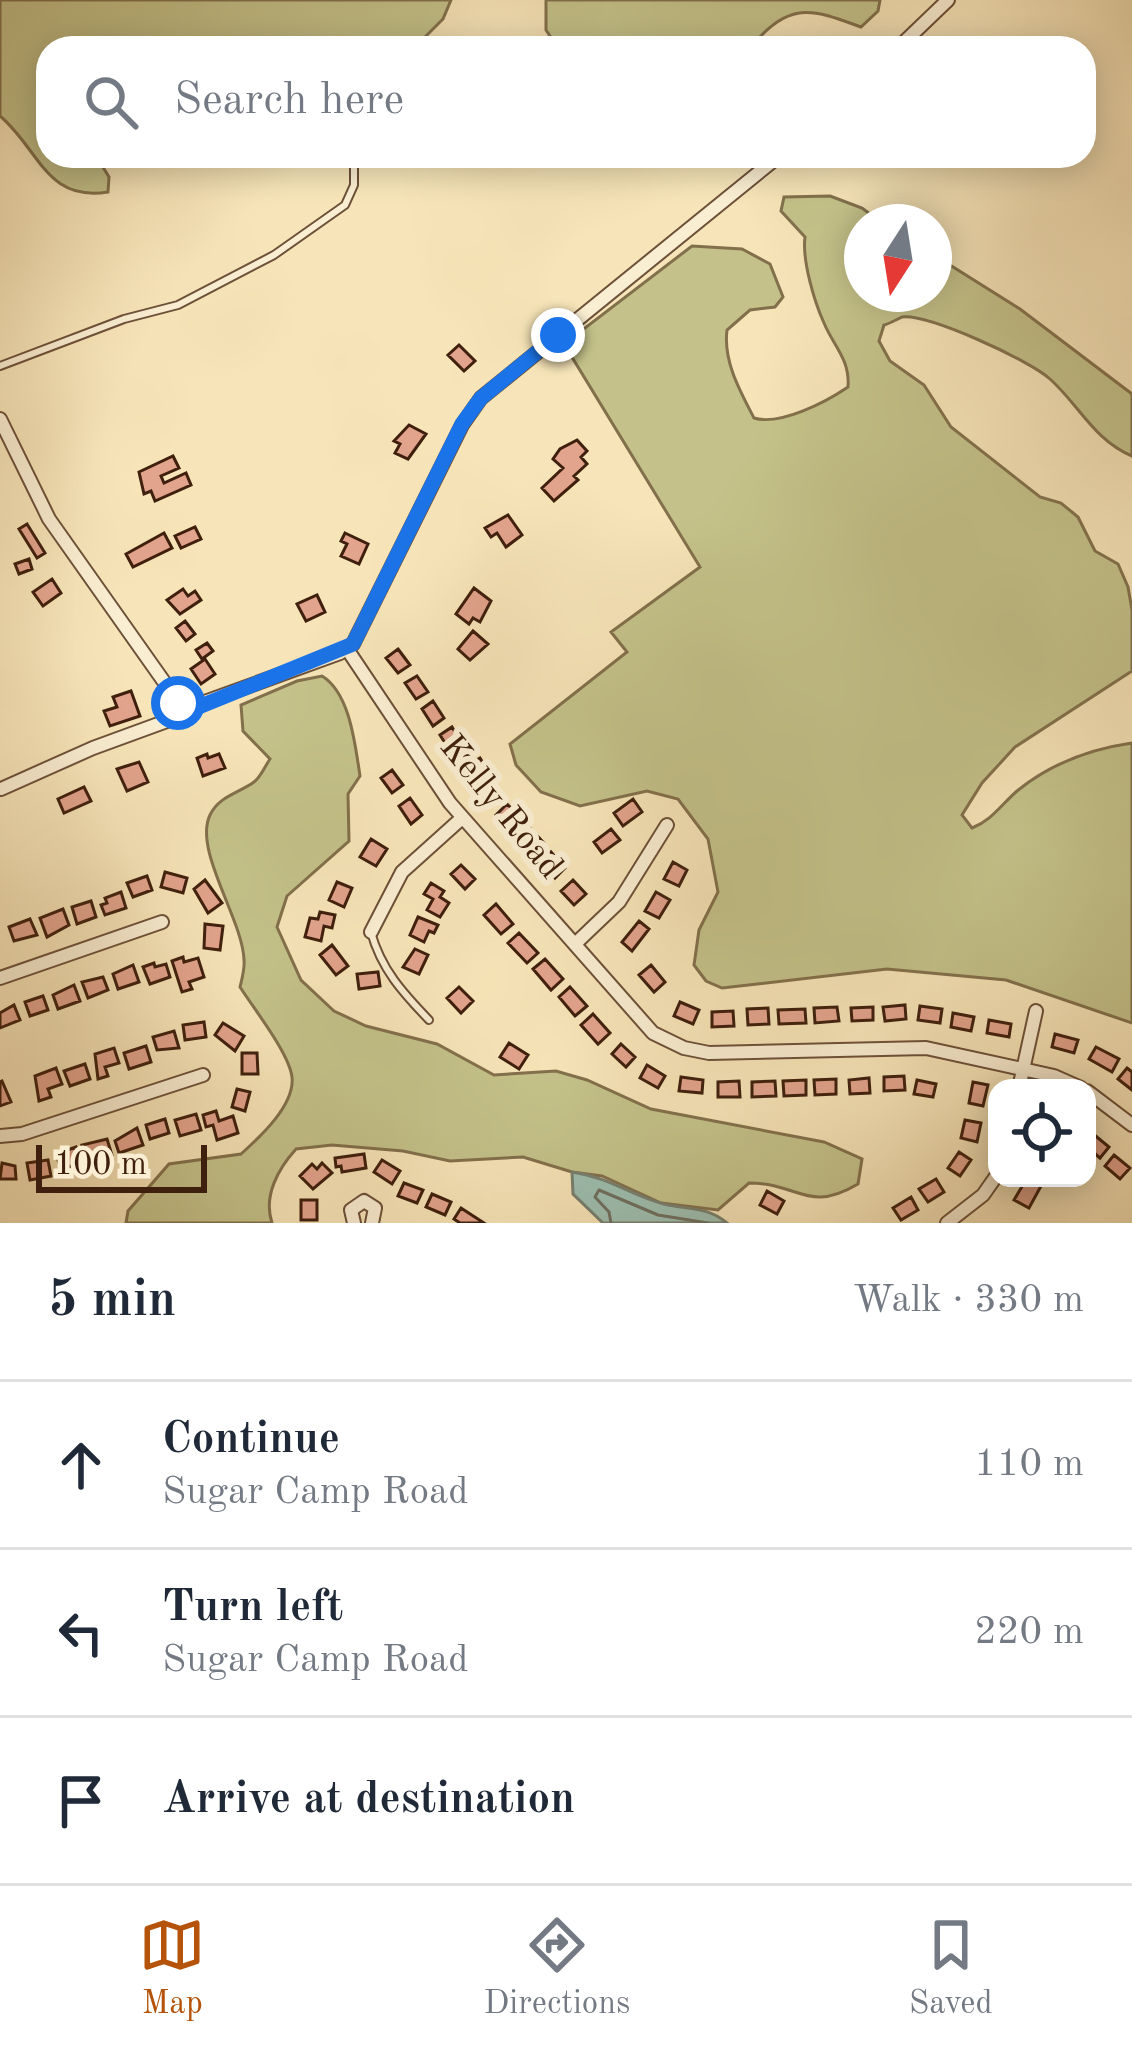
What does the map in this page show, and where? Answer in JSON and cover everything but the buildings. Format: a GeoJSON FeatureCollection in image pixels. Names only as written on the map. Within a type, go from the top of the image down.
{"type":"FeatureCollection","features":[{"type":"Feature","properties":{"kind":"street"},"geometry":{"type":"LineString","coordinates":[[910,36],[948,0]]}},
{"type":"Feature","properties":{"kind":"street"},"geometry":{"type":"LineString","coordinates":[[1,789],[72,756],[175,718],[188,708],[346,649],[360,637],[462,424],[481,398],[764,168]]}},
{"type":"Feature","properties":{"kind":"street"},"geometry":{"type":"LineString","coordinates":[[0,419],[49,519],[178,703],[188,708]]}},
{"type":"Feature","properties":{"kind":"street","name":"Kelly Road"},"geometry":{"type":"LineString","coordinates":[[346,649],[463,818],[653,1033],[684,1048],[709,1053],[914,1047],[1052,1079]]}},
{"type":"Feature","properties":{"kind":"street"},"geometry":{"type":"LineString","coordinates":[[371,932],[402,872],[463,818]]}},
{"type":"Feature","properties":{"kind":"street"},"geometry":{"type":"LineString","coordinates":[[574,944],[619,902],[667,825]]}},
{"type":"Feature","properties":{"kind":"street"},"geometry":{"type":"LineString","coordinates":[[0,978],[162,922]]}},
{"type":"Feature","properties":{"kind":"street"},"geometry":{"type":"LineString","coordinates":[[1021,1079],[1036,1011]]}},
{"type":"Feature","properties":{"kind":"street"},"geometry":{"type":"LineString","coordinates":[[0,1136],[22,1134],[203,1075]]}},
{"type":"Feature","properties":{"kind":"street","name":"Kelly Road"},"geometry":{"type":"LineString","coordinates":[[1096,1099],[1132,1125]]}},
{"type":"Feature","properties":{"kind":"street"},"geometry":{"type":"LineString","coordinates":[[954,1221],[989,1187]]}},
{"type":"Feature","properties":{"kind":"street"},"geometry":{"type":"LineString","coordinates":[[355,1223],[351,1210],[360,1202],[372,1204],[378,1220]]}},
{"type":"Feature","properties":{"kind":"lane"},"geometry":{"type":"LineString","coordinates":[[0,366],[124,319],[178,305],[274,255],[345,206],[354,184],[354,168]]}},
{"type":"Feature","properties":{"kind":"lane"},"geometry":{"type":"LineString","coordinates":[[371,932],[376,953],[396,986],[429,1021]]}},
{"type":"Feature","properties":{"kind":"shaded area"},"geometry":{"type":"Polygon","coordinates":[[[0,0],[451,0],[443,19],[426,36],[36,36],[36,157],[0,116],[0,0]]]}},
{"type":"Feature","properties":{"kind":"shaded area"},"geometry":{"type":"Polygon","coordinates":[[[546,0],[880,0],[878,11],[861,27],[808,12],[784,18],[761,36],[550,36],[546,0]]]}},
{"type":"Feature","properties":{"kind":"shaded area"},"geometry":{"type":"Polygon","coordinates":[[[103,168],[109,177],[108,192],[71,189],[46,170],[103,168]]]}},
{"type":"Feature","properties":{"kind":"shaded area"},"geometry":{"type":"Polygon","coordinates":[[[830,196],[851,204],[844,204],[844,312],[952,312],[952,266],[1020,309],[1132,394],[1132,456],[1097,431],[1050,379],[978,340],[902,317],[884,325],[879,341],[890,361],[924,385],[951,427],[1040,497],[1061,503],[1078,517],[1095,551],[1118,564],[1128,587],[1132,671],[1015,747],[982,783],[962,815],[972,828],[1030,781],[1057,766],[1132,743],[1132,1023],[1006,980],[887,969],[722,988],[706,981],[694,965],[699,930],[718,892],[708,839],[678,799],[647,791],[580,806],[541,792],[516,765],[510,744],[627,652],[611,632],[700,567],[564,344],[692,246],[742,249],[770,264],[783,297],[775,307],[750,310],[727,330],[730,364],[754,418],[789,416],[848,387],[846,369],[813,292],[805,237],[781,211],[784,197],[830,196]]]}},
{"type":"Feature","properties":{"kind":"shaded area"},"geometry":{"type":"Polygon","coordinates":[[[322,676],[345,707],[360,776],[348,794],[349,841],[287,896],[277,927],[301,980],[334,1011],[366,1026],[437,1044],[494,1075],[556,1071],[651,1109],[824,1142],[862,1159],[858,1184],[841,1193],[815,1197],[749,1183],[718,1210],[661,1203],[602,1176],[523,1157],[450,1161],[332,1145],[296,1149],[289,1157],[271,1193],[272,1223],[126,1223],[128,1211],[169,1164],[241,1154],[275,1120],[288,1098],[289,1067],[240,987],[242,944],[213,866],[207,830],[214,809],[256,780],[270,759],[243,731],[241,705],[297,681],[322,676]]]}},
{"type":"Feature","properties":{"kind":"water"},"geometry":{"type":"Polygon","coordinates":[[[572,1172],[664,1204],[705,1211],[727,1223],[603,1223],[573,1194],[572,1172]]]}},
{"type":"Feature","properties":{"kind":"route"},"geometry":{"type":"LineString","coordinates":[[178,703],[196,708],[353,644],[462,424],[496,384],[558,335]]}}]}
